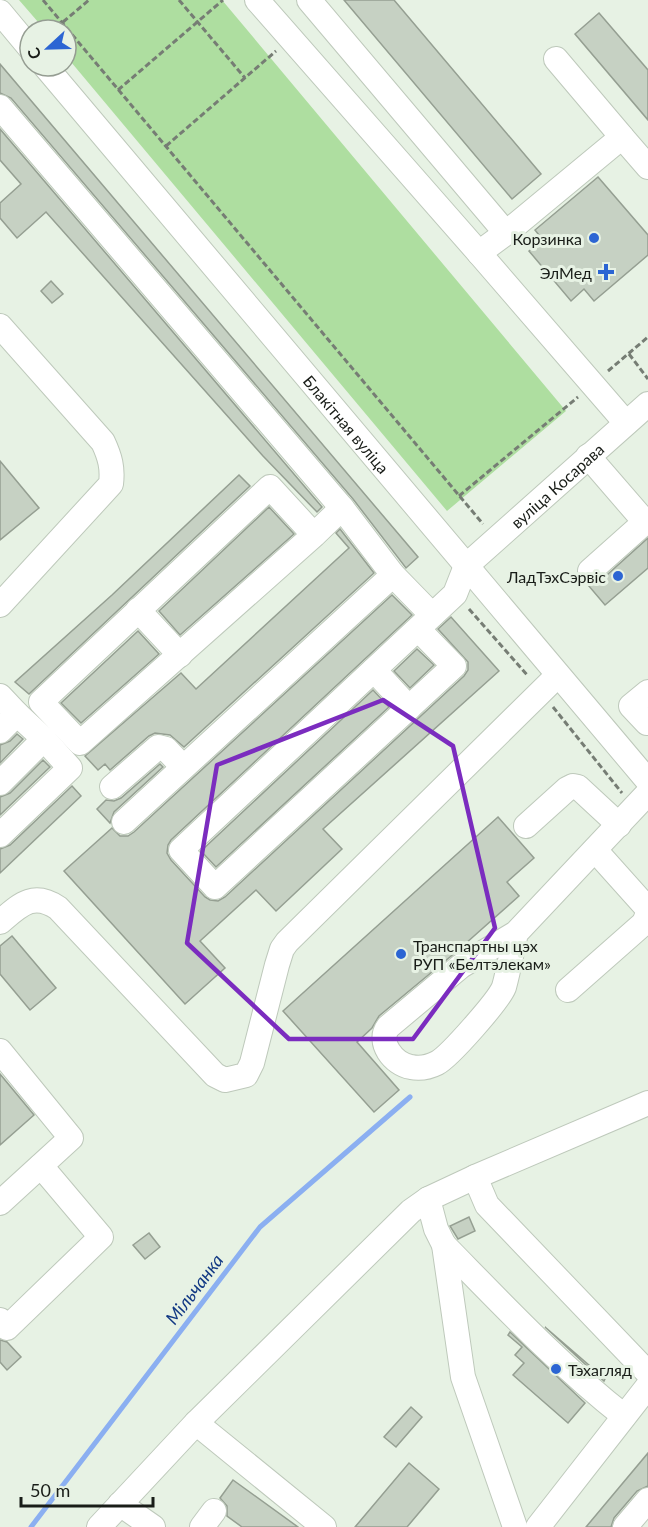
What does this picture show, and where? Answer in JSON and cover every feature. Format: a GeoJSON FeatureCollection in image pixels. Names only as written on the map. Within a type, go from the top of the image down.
{"type":"FeatureCollection","features":[{"type":"Feature","properties":{"kind":"street"},"geometry":{"type":"LineString","coordinates":[[257,0],[626,423]]}},
{"type":"Feature","properties":{"kind":"street"},"geometry":{"type":"LineString","coordinates":[[309,0],[506,233]]}},
{"type":"Feature","properties":{"kind":"street"},"geometry":{"type":"LineString","coordinates":[[0,12],[18,34]]}},
{"type":"Feature","properties":{"kind":"street"},"geometry":{"type":"LineString","coordinates":[[556,59],[648,167]]}},
{"type":"Feature","properties":{"kind":"street","name":"Блакітная вуліца"},"geometry":{"type":"LineString","coordinates":[[55,78],[648,782]]}},
{"type":"Feature","properties":{"kind":"street"},"geometry":{"type":"LineString","coordinates":[[0,107],[342,508],[393,575],[425,622],[454,666],[215,887],[180,850],[374,670],[425,622],[455,594],[466,566]]}},
{"type":"Feature","properties":{"kind":"street"},"geometry":{"type":"LineString","coordinates":[[479,253],[622,137]]}},
{"type":"Feature","properties":{"kind":"street"},"geometry":{"type":"LineString","coordinates":[[0,326],[104,442],[111,458],[113,471],[111,484],[0,605]]}},
{"type":"Feature","properties":{"kind":"street","name":"вуліца Косарава"},"geometry":{"type":"LineString","coordinates":[[466,566],[648,404]]}},
{"type":"Feature","properties":{"kind":"street"},"geometry":{"type":"LineString","coordinates":[[588,456],[645,522],[590,571]]}},
{"type":"Feature","properties":{"kind":"street"},"geometry":{"type":"LineString","coordinates":[[314,535],[270,487],[41,702],[80,743],[314,535],[342,508]]}},
{"type":"Feature","properties":{"kind":"street"},"geometry":{"type":"LineString","coordinates":[[124,822],[393,575]]}},
{"type":"Feature","properties":{"kind":"street"},"geometry":{"type":"LineString","coordinates":[[138,610],[180,655]]}},
{"type":"Feature","properties":{"kind":"street"},"geometry":{"type":"LineString","coordinates":[[374,670],[409,708]]}},
{"type":"Feature","properties":{"kind":"street"},"geometry":{"type":"LineString","coordinates":[[0,922],[23,903],[47,900],[58,908],[214,1075],[225,1080],[246,1075],[252,1063],[277,965],[287,942],[557,676]]}},
{"type":"Feature","properties":{"kind":"street"},"geometry":{"type":"LineString","coordinates":[[618,747],[647,724],[631,706],[648,692]]}},
{"type":"Feature","properties":{"kind":"street"},"geometry":{"type":"LineString","coordinates":[[0,696],[8,723],[44,740],[70,768],[0,835]]}},
{"type":"Feature","properties":{"kind":"street"},"geometry":{"type":"LineString","coordinates":[[0,783],[44,740]]}},
{"type":"Feature","properties":{"kind":"street"},"geometry":{"type":"LineString","coordinates":[[112,787],[158,747],[166,749],[183,767]]}},
{"type":"Feature","properties":{"kind":"street"},"geometry":{"type":"LineString","coordinates":[[526,825],[573,786],[578,787],[619,825]]}},
{"type":"Feature","properties":{"kind":"street"},"geometry":{"type":"LineString","coordinates":[[516,933],[500,994],[450,1053],[438,1062],[423,1068],[409,1067],[397,1061],[383,1042],[384,1032],[388,1027],[461,966],[516,933],[648,793]]}},
{"type":"Feature","properties":{"kind":"street"},"geometry":{"type":"LineString","coordinates":[[568,990],[644,923],[648,913],[647,908],[595,850]]}},
{"type":"Feature","properties":{"kind":"street"},"geometry":{"type":"LineString","coordinates":[[0,1051],[71,1138],[0,1203]]}},
{"type":"Feature","properties":{"kind":"street"},"geometry":{"type":"LineString","coordinates":[[99,1527],[196,1423],[411,1211],[428,1199],[475,1177],[648,1103]]}},
{"type":"Feature","properties":{"kind":"street"},"geometry":{"type":"LineString","coordinates":[[0,1320],[8,1328],[101,1237],[40,1166]]}},
{"type":"Feature","properties":{"kind":"street"},"geometry":{"type":"LineString","coordinates":[[475,1177],[487,1205],[648,1373]]}},
{"type":"Feature","properties":{"kind":"street"},"geometry":{"type":"LineString","coordinates":[[428,1199],[436,1229],[444,1245],[519,1322],[594,1392],[624,1416]]}},
{"type":"Feature","properties":{"kind":"street"},"geometry":{"type":"LineString","coordinates":[[444,1245],[463,1377],[515,1527]]}},
{"type":"Feature","properties":{"kind":"street"},"geometry":{"type":"LineString","coordinates":[[538,1527],[648,1386]]}},
{"type":"Feature","properties":{"kind":"street"},"geometry":{"type":"LineString","coordinates":[[196,1423],[324,1527]]}},
{"type":"Feature","properties":{"kind":"street"},"geometry":{"type":"LineString","coordinates":[[624,1527],[648,1500]]}},
{"type":"Feature","properties":{"kind":"street"},"geometry":{"type":"LineString","coordinates":[[120,1504],[153,1527]]}},
{"type":"Feature","properties":{"kind":"path"},"geometry":{"type":"LineString","coordinates":[[43,0],[58,18]]}},
{"type":"Feature","properties":{"kind":"path"},"geometry":{"type":"LineString","coordinates":[[68,18],[89,0]]}},
{"type":"Feature","properties":{"kind":"path"},"geometry":{"type":"LineString","coordinates":[[179,0],[244,78]]}},
{"type":"Feature","properties":{"kind":"path"},"geometry":{"type":"LineString","coordinates":[[118,90],[223,0]]}},
{"type":"Feature","properties":{"kind":"path"},"geometry":{"type":"LineString","coordinates":[[166,146],[290,39]]}},
{"type":"Feature","properties":{"kind":"path"},"geometry":{"type":"LineString","coordinates":[[78,42],[495,539]]}},
{"type":"Feature","properties":{"kind":"path"},"geometry":{"type":"LineString","coordinates":[[459,496],[648,338]]}},
{"type":"Feature","properties":{"kind":"path"},"geometry":{"type":"LineString","coordinates":[[629,354],[648,379]]}},
{"type":"Feature","properties":{"kind":"highlighted area"},"geometry":{"type":"Polygon","coordinates":[[[383,700],[453,746],[495,928],[413,1039],[289,1039],[187,943],[217,765],[383,700]]]}},
{"type":"Feature","properties":{"kind":"green space"},"geometry":{"type":"Polygon","coordinates":[[[19,0],[222,0],[566,411],[447,511],[78,70],[78,18],[35,18],[19,0]]]}},
{"type":"Feature","properties":{"kind":"building"},"geometry":{"type":"Polygon","coordinates":[[[344,0],[394,0],[541,174],[512,199],[344,0]]]}},
{"type":"Feature","properties":{"kind":"building"},"geometry":{"type":"Polygon","coordinates":[[[599,13],[648,70],[648,120],[575,34],[599,13]]]}},
{"type":"Feature","properties":{"kind":"building"},"geometry":{"type":"Polygon","coordinates":[[[0,64],[418,557],[406,568],[353,499],[11,98],[0,93],[0,64]]]}},
{"type":"Feature","properties":{"kind":"building"},"geometry":{"type":"Polygon","coordinates":[[[0,129],[322,507],[317,512],[263,456],[46,212],[17,238],[0,218],[0,203],[21,184],[0,160],[0,129]]]}},
{"type":"Feature","properties":{"kind":"building","name":"Корзинка"},"geometry":{"type":"Polygon","coordinates":[[[598,177],[648,235],[648,255],[594,301],[584,289],[571,301],[529,251],[543,240],[535,230],[598,177]]]}},
{"type":"Feature","properties":{"kind":"building"},"geometry":{"type":"Polygon","coordinates":[[[51,281],[63,294],[52,303],[41,291],[51,281]]]}},
{"type":"Feature","properties":{"kind":"building"},"geometry":{"type":"Polygon","coordinates":[[[0,461],[39,508],[0,540],[0,461]]]}},
{"type":"Feature","properties":{"kind":"building"},"geometry":{"type":"Polygon","coordinates":[[[239,475],[250,486],[29,694],[15,682],[112,595],[239,475]]]}},
{"type":"Feature","properties":{"kind":"building"},"geometry":{"type":"Polygon","coordinates":[[[269,507],[294,534],[180,635],[159,611],[269,507]]]}},
{"type":"Feature","properties":{"kind":"building"},"geometry":{"type":"Polygon","coordinates":[[[340,529],[374,573],[184,747],[170,735],[155,733],[110,770],[105,764],[98,770],[85,756],[181,673],[196,689],[349,548],[336,533],[340,529]]]}},
{"type":"Feature","properties":{"kind":"building","name":"ЛадТэхСэрвіс"},"geometry":{"type":"Polygon","coordinates":[[[648,538],[648,568],[605,605],[588,585],[599,582],[648,538]]]}},
{"type":"Feature","properties":{"kind":"building"},"geometry":{"type":"Polygon","coordinates":[[[392,595],[412,615],[171,840],[167,853],[171,860],[205,897],[218,901],[225,897],[464,676],[468,670],[468,662],[438,629],[451,617],[499,671],[323,829],[342,849],[276,911],[256,890],[200,941],[225,968],[185,1004],[64,871],[112,828],[120,836],[128,836],[134,832],[392,595]]]}},
{"type":"Feature","properties":{"kind":"building"},"geometry":{"type":"Polygon","coordinates":[[[138,631],[159,654],[81,723],[61,703],[138,631]]]}},
{"type":"Feature","properties":{"kind":"building"},"geometry":{"type":"Polygon","coordinates":[[[417,649],[434,665],[410,688],[394,671],[417,649]]]}},
{"type":"Feature","properties":{"kind":"building"},"geometry":{"type":"Polygon","coordinates":[[[373,690],[389,707],[216,867],[201,851],[373,690]]]}},
{"type":"Feature","properties":{"kind":"building"},"geometry":{"type":"Polygon","coordinates":[[[17,734],[23,739],[0,763],[0,745],[10,741],[17,734]]]}},
{"type":"Feature","properties":{"kind":"building"},"geometry":{"type":"Polygon","coordinates":[[[43,760],[50,767],[0,815],[0,797],[10,793],[43,760]]]}},
{"type":"Feature","properties":{"kind":"building"},"geometry":{"type":"Polygon","coordinates":[[[160,764],[163,767],[114,812],[110,823],[97,809],[106,800],[114,801],[121,798],[160,764]]]}},
{"type":"Feature","properties":{"kind":"building"},"geometry":{"type":"Polygon","coordinates":[[[72,786],[81,796],[0,873],[0,849],[10,845],[72,786]]]}},
{"type":"Feature","properties":{"kind":"building","name":"Транспартны цэх РУП «Белтэлекам»"},"geometry":{"type":"Polygon","coordinates":[[[498,817],[534,858],[507,882],[519,896],[379,1016],[372,1028],[357,1042],[399,1090],[374,1112],[283,1011],[498,817]]]}},
{"type":"Feature","properties":{"kind":"building"},"geometry":{"type":"Polygon","coordinates":[[[12,936],[56,988],[30,1010],[0,974],[0,946],[12,936]]]}},
{"type":"Feature","properties":{"kind":"building"},"geometry":{"type":"Polygon","coordinates":[[[0,1074],[34,1115],[0,1145],[0,1074]]]}},
{"type":"Feature","properties":{"kind":"building"},"geometry":{"type":"Polygon","coordinates":[[[469,1217],[475,1231],[458,1239],[450,1226],[469,1217]]]}},
{"type":"Feature","properties":{"kind":"building"},"geometry":{"type":"Polygon","coordinates":[[[149,1233],[160,1247],[145,1259],[133,1245],[149,1233]]]}},
{"type":"Feature","properties":{"kind":"building"},"geometry":{"type":"Polygon","coordinates":[[[545,1327],[605,1379],[604,1381],[586,1365],[545,1327]]]}},
{"type":"Feature","properties":{"kind":"building"},"geometry":{"type":"Polygon","coordinates":[[[510,1332],[585,1403],[568,1423],[513,1375],[524,1363],[515,1355],[522,1347],[508,1335],[510,1332]]]}},
{"type":"Feature","properties":{"kind":"building"},"geometry":{"type":"Polygon","coordinates":[[[0,1340],[7,1342],[21,1357],[7,1370],[0,1362],[0,1340]]]}},
{"type":"Feature","properties":{"kind":"building"},"geometry":{"type":"Polygon","coordinates":[[[411,1407],[422,1417],[396,1447],[384,1437],[411,1407]]]}},
{"type":"Feature","properties":{"kind":"building"},"geometry":{"type":"Polygon","coordinates":[[[648,1453],[648,1486],[637,1491],[614,1518],[611,1527],[586,1527],[648,1453]]]}},
{"type":"Feature","properties":{"kind":"building"},"geometry":{"type":"Polygon","coordinates":[[[409,1463],[439,1489],[407,1527],[355,1527],[409,1463]]]}},
{"type":"Feature","properties":{"kind":"building"},"geometry":{"type":"Polygon","coordinates":[[[233,1480],[298,1527],[242,1527],[227,1516],[227,1506],[220,1498],[233,1480]]]}},
{"type":"Feature","properties":{"kind":"waterway","name":"Мільчанка"},"geometry":{"type":"LineString","coordinates":[[31,1527],[260,1227],[410,1097]]}},
{"type":"Feature","properties":{"kind":"place","name":"Корзинка"},"geometry":{"type":"Point","coordinates":[594,238]}},
{"type":"Feature","properties":{"kind":"place","name":"ЭлМед"},"geometry":{"type":"Point","coordinates":[606,272]}},
{"type":"Feature","properties":{"kind":"place","name":"ЛадТэхСэрвіс"},"geometry":{"type":"Point","coordinates":[618,576]}},
{"type":"Feature","properties":{"kind":"place","name":"Транспартны цэх РУП «Белтэлекам»"},"geometry":{"type":"Point","coordinates":[401,954]}},
{"type":"Feature","properties":{"kind":"place","name":"Тэхагляд"},"geometry":{"type":"Point","coordinates":[556,1369]}}]}
